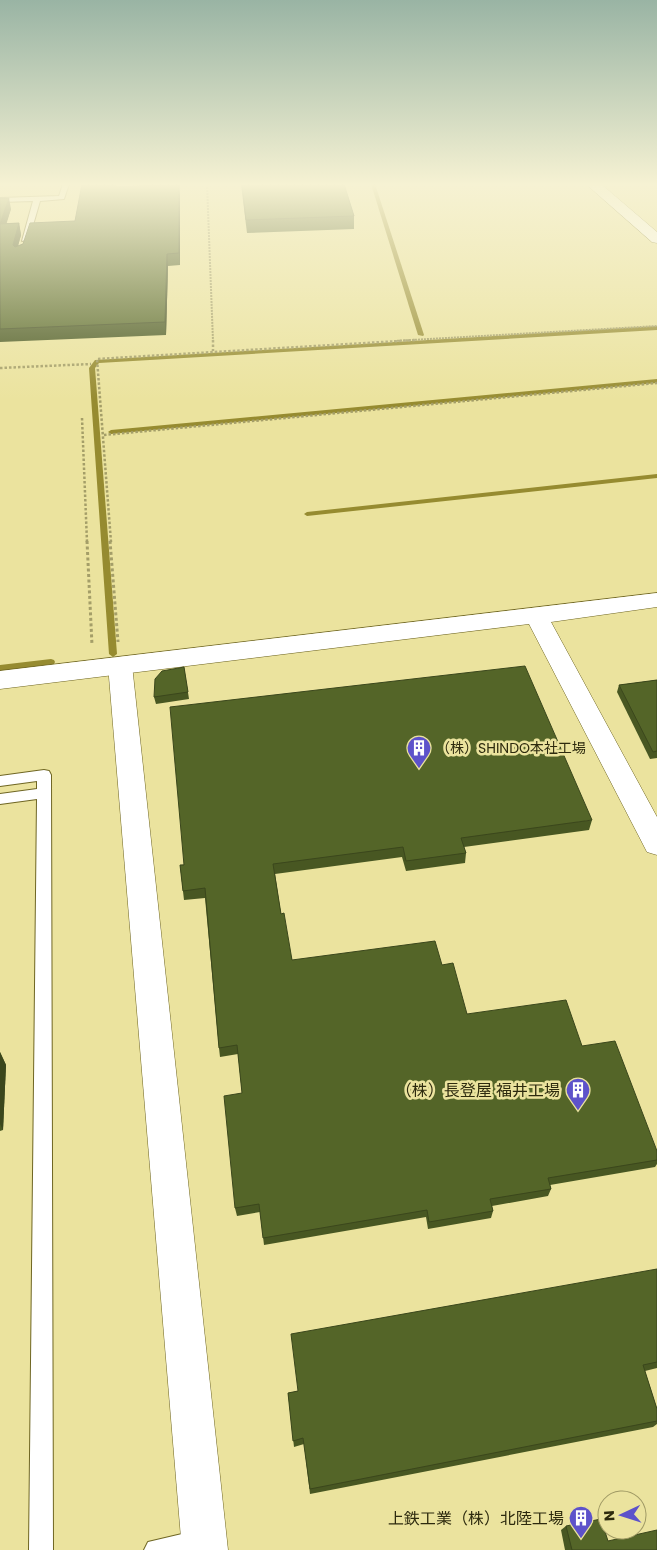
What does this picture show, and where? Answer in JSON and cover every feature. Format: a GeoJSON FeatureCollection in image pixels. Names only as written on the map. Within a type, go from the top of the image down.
{"type":"FeatureCollection","features":[{"type":"Feature","properties":{"kind":"street"},"geometry":{"type":"LineString","coordinates":[[0,680],[657,600]]}},
{"type":"Feature","properties":{"kind":"street"},"geometry":{"type":"LineString","coordinates":[[536,616],[657,844]]}},
{"type":"Feature","properties":{"kind":"street"},"geometry":{"type":"LineString","coordinates":[[106,667],[204,1545]]}},
{"type":"Feature","properties":{"kind":"lane"},"geometry":{"type":"LineString","coordinates":[[0,781],[44,775],[41,1550]]}},
{"type":"Feature","properties":{"kind":"lane"},"geometry":{"type":"LineString","coordinates":[[0,799],[44,793]]}},
{"type":"Feature","properties":{"kind":"lane"},"geometry":{"type":"LineString","coordinates":[[156,1550],[204,1545]]}},
{"type":"Feature","properties":{"kind":"path"},"geometry":{"type":"LineString","coordinates":[[210,256],[213,351]]}},
{"type":"Feature","properties":{"kind":"path"},"geometry":{"type":"LineString","coordinates":[[106,667],[104,435],[97,359],[657,326]]}},
{"type":"Feature","properties":{"kind":"path"},"geometry":{"type":"LineString","coordinates":[[0,368],[91,364]]}},
{"type":"Feature","properties":{"kind":"path"},"geometry":{"type":"LineString","coordinates":[[104,435],[657,383]]}},
{"type":"Feature","properties":{"kind":"path"},"geometry":{"type":"LineString","coordinates":[[82,418],[106,667]]}},
{"type":"Feature","properties":{"kind":"building"},"geometry":{"type":"Polygon","coordinates":[[[0,256],[167,256],[165,322],[0,329],[0,256]]]}},
{"type":"Feature","properties":{"kind":"building"},"geometry":{"type":"Polygon","coordinates":[[[525,666],[592,820],[461,838],[466,853],[406,861],[403,847],[273,864],[281,914],[284,913],[292,960],[435,941],[442,965],[453,963],[467,1014],[566,1000],[582,1046],[615,1041],[657,1151],[657,1160],[548,1178],[551,1189],[490,1199],[493,1211],[429,1222],[427,1210],[263,1238],[259,1204],[235,1208],[224,1096],[242,1093],[237,1045],[219,1048],[205,888],[183,891],[180,865],[184,865],[170,707],[525,666]]]}},
{"type":"Feature","properties":{"kind":"building"},"geometry":{"type":"Polygon","coordinates":[[[184,667],[188,692],[154,697],[155,679],[162,671],[184,667]]]}},
{"type":"Feature","properties":{"kind":"building"},"geometry":{"type":"Polygon","coordinates":[[[657,680],[657,751],[653,752],[619,685],[657,680]]]}},
{"type":"Feature","properties":{"kind":"building"},"geometry":{"type":"Polygon","coordinates":[[[657,1269],[657,1362],[643,1365],[657,1409],[657,1421],[310,1489],[303,1438],[293,1441],[288,1393],[298,1391],[291,1334],[657,1269]]]}},
{"type":"Feature","properties":{"kind":"building","name":"上鉄工業（株）北陸工場"},"geometry":{"type":"Polygon","coordinates":[[[597,1520],[597,1540],[608,1541],[647,1540],[647,1532],[657,1530],[657,1550],[572,1550],[566,1526],[597,1520]]]}},
{"type":"Feature","properties":{"kind":"waterway"},"geometry":{"type":"LineString","coordinates":[[396,256],[421,335]]}},
{"type":"Feature","properties":{"kind":"waterway"},"geometry":{"type":"LineString","coordinates":[[97,433],[92,368],[97,361],[657,328]]}},
{"type":"Feature","properties":{"kind":"waterway"},"geometry":{"type":"LineString","coordinates":[[111,432],[657,381]]}},
{"type":"Feature","properties":{"kind":"waterway"},"geometry":{"type":"LineString","coordinates":[[97,431],[113,654]]}},
{"type":"Feature","properties":{"kind":"waterway"},"geometry":{"type":"LineString","coordinates":[[307,514],[657,476]]}},
{"type":"Feature","properties":{"kind":"waterway"},"geometry":{"type":"LineString","coordinates":[[0,668],[51,662]]}},
{"type":"Feature","properties":{"kind":"place","name":"（株）SHINDO本社工場"},"geometry":{"type":"Point","coordinates":[419,769]}},
{"type":"Feature","properties":{"kind":"place","name":"（株）長登屋 福井工場"},"geometry":{"type":"Point","coordinates":[578,1111]}},
{"type":"Feature","properties":{"kind":"place","name":"上鉄工業（株）北陸工場"},"geometry":{"type":"Point","coordinates":[581,1539]}}]}
